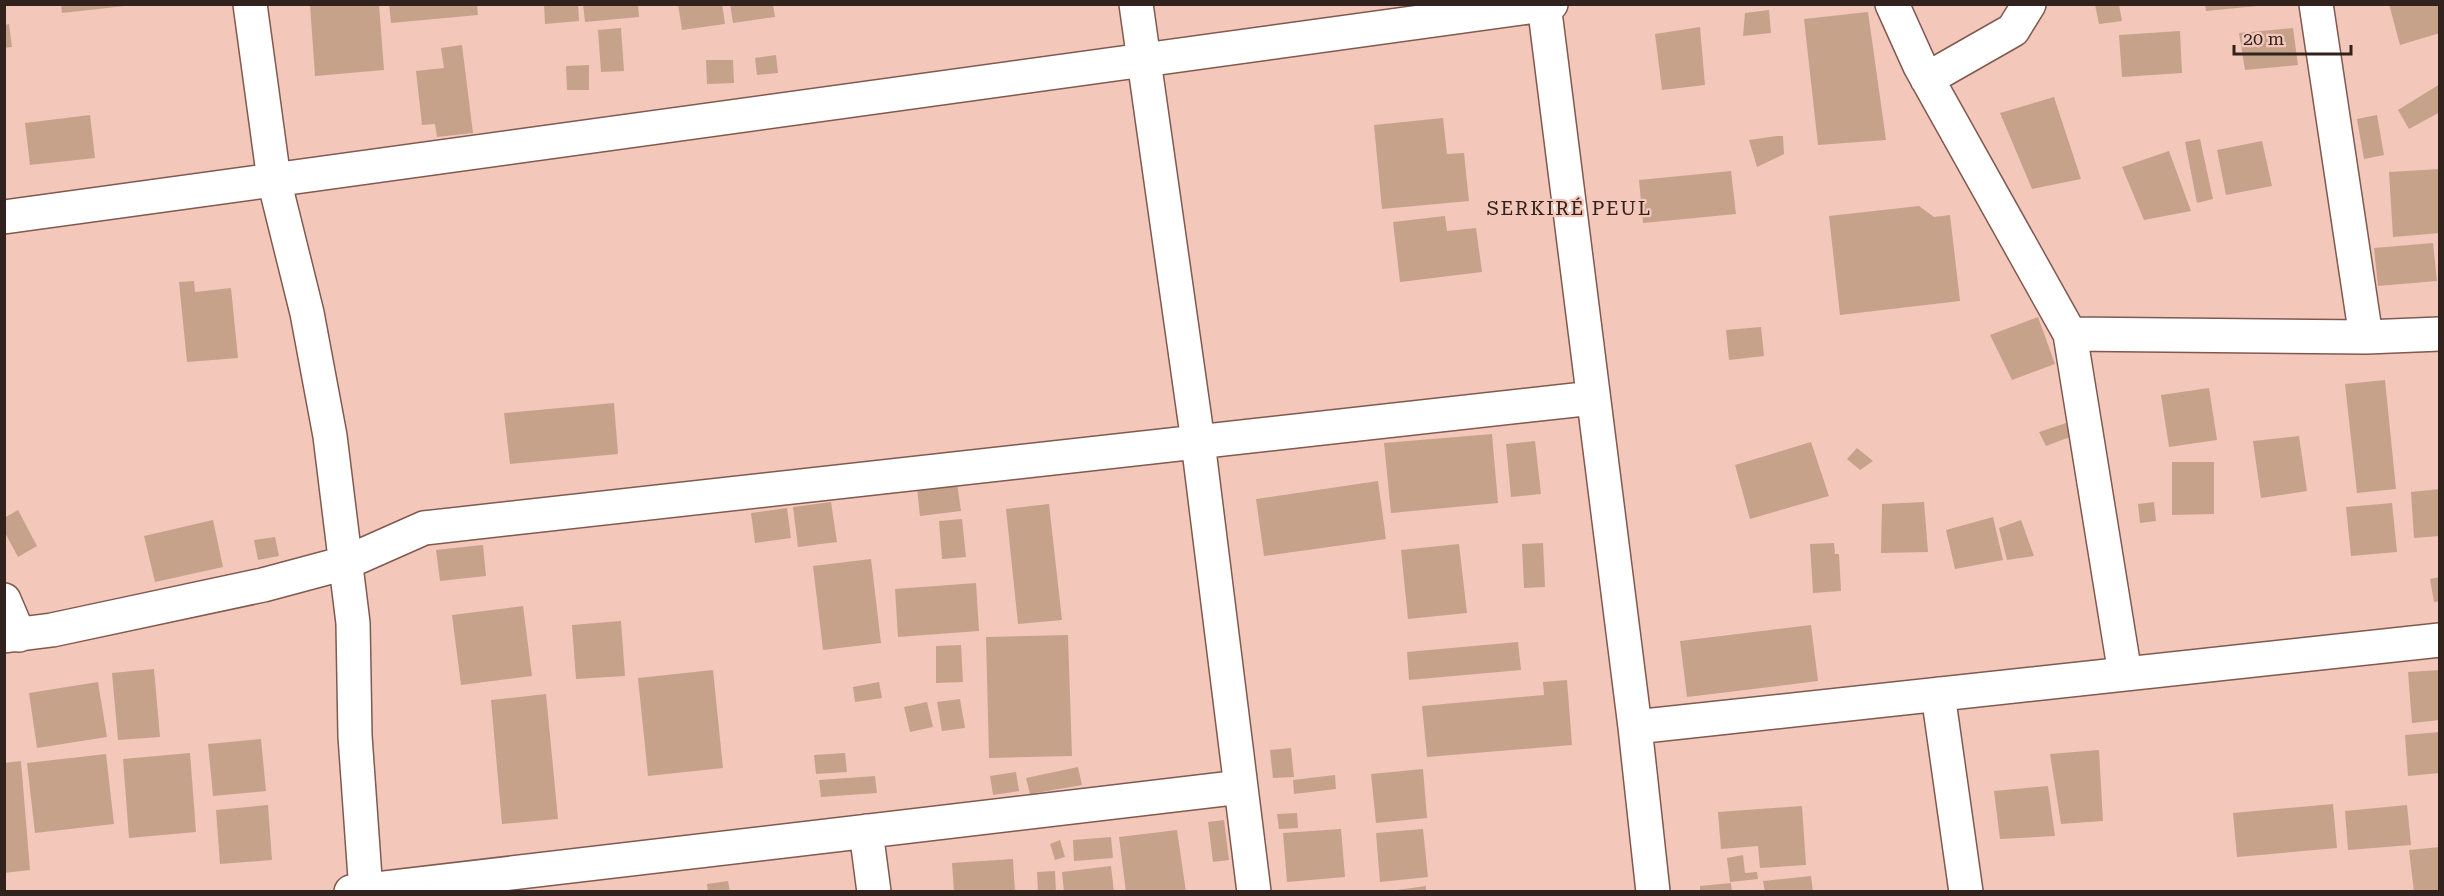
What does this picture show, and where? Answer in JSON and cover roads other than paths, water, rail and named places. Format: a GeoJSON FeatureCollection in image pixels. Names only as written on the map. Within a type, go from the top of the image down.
{"type":"FeatureCollection","features":[{"type":"Feature","properties":{"kind":"street"},"geometry":{"type":"LineString","coordinates":[[250,4],[274,180],[307,313],[330,436],[353,623],[361,891],[1241,787]]}},
{"type":"Feature","properties":{"kind":"street"},"geometry":{"type":"LineString","coordinates":[[1136,4],[1198,442],[1254,891]]}},
{"type":"Feature","properties":{"kind":"street"},"geometry":{"type":"LineString","coordinates":[[1892,4],[1927,79],[2070,334],[2125,674]]}},
{"type":"Feature","properties":{"kind":"street"},"geometry":{"type":"LineString","coordinates":[[1927,79],[2013,30],[2029,4]]}},
{"type":"Feature","properties":{"kind":"street"},"geometry":{"type":"LineString","coordinates":[[2316,4],[2366,337]]}},
{"type":"Feature","properties":{"kind":"street"},"geometry":{"type":"LineString","coordinates":[[4,218],[1547,5],[1653,891]]}},
{"type":"Feature","properties":{"kind":"street"},"geometry":{"type":"LineString","coordinates":[[2070,334],[2366,337],[2439,334]]}},
{"type":"Feature","properties":{"kind":"street"},"geometry":{"type":"LineString","coordinates":[[4,600],[12,636],[52,630],[262,585],[345,563],[424,528],[1593,398]]}},
{"type":"Feature","properties":{"kind":"street"},"geometry":{"type":"LineString","coordinates":[[1635,727],[2439,640]]}},
{"type":"Feature","properties":{"kind":"street"},"geometry":{"type":"LineString","coordinates":[[1938,694],[1966,891]]}},
{"type":"Feature","properties":{"kind":"street"},"geometry":{"type":"LineString","coordinates":[[866,831],[874,891]]}},
{"type":"Feature","properties":{"kind":"district","name":"SERKIRÉ PEUL"},"geometry":{"type":"Point","coordinates":[1569,208]}}]}
